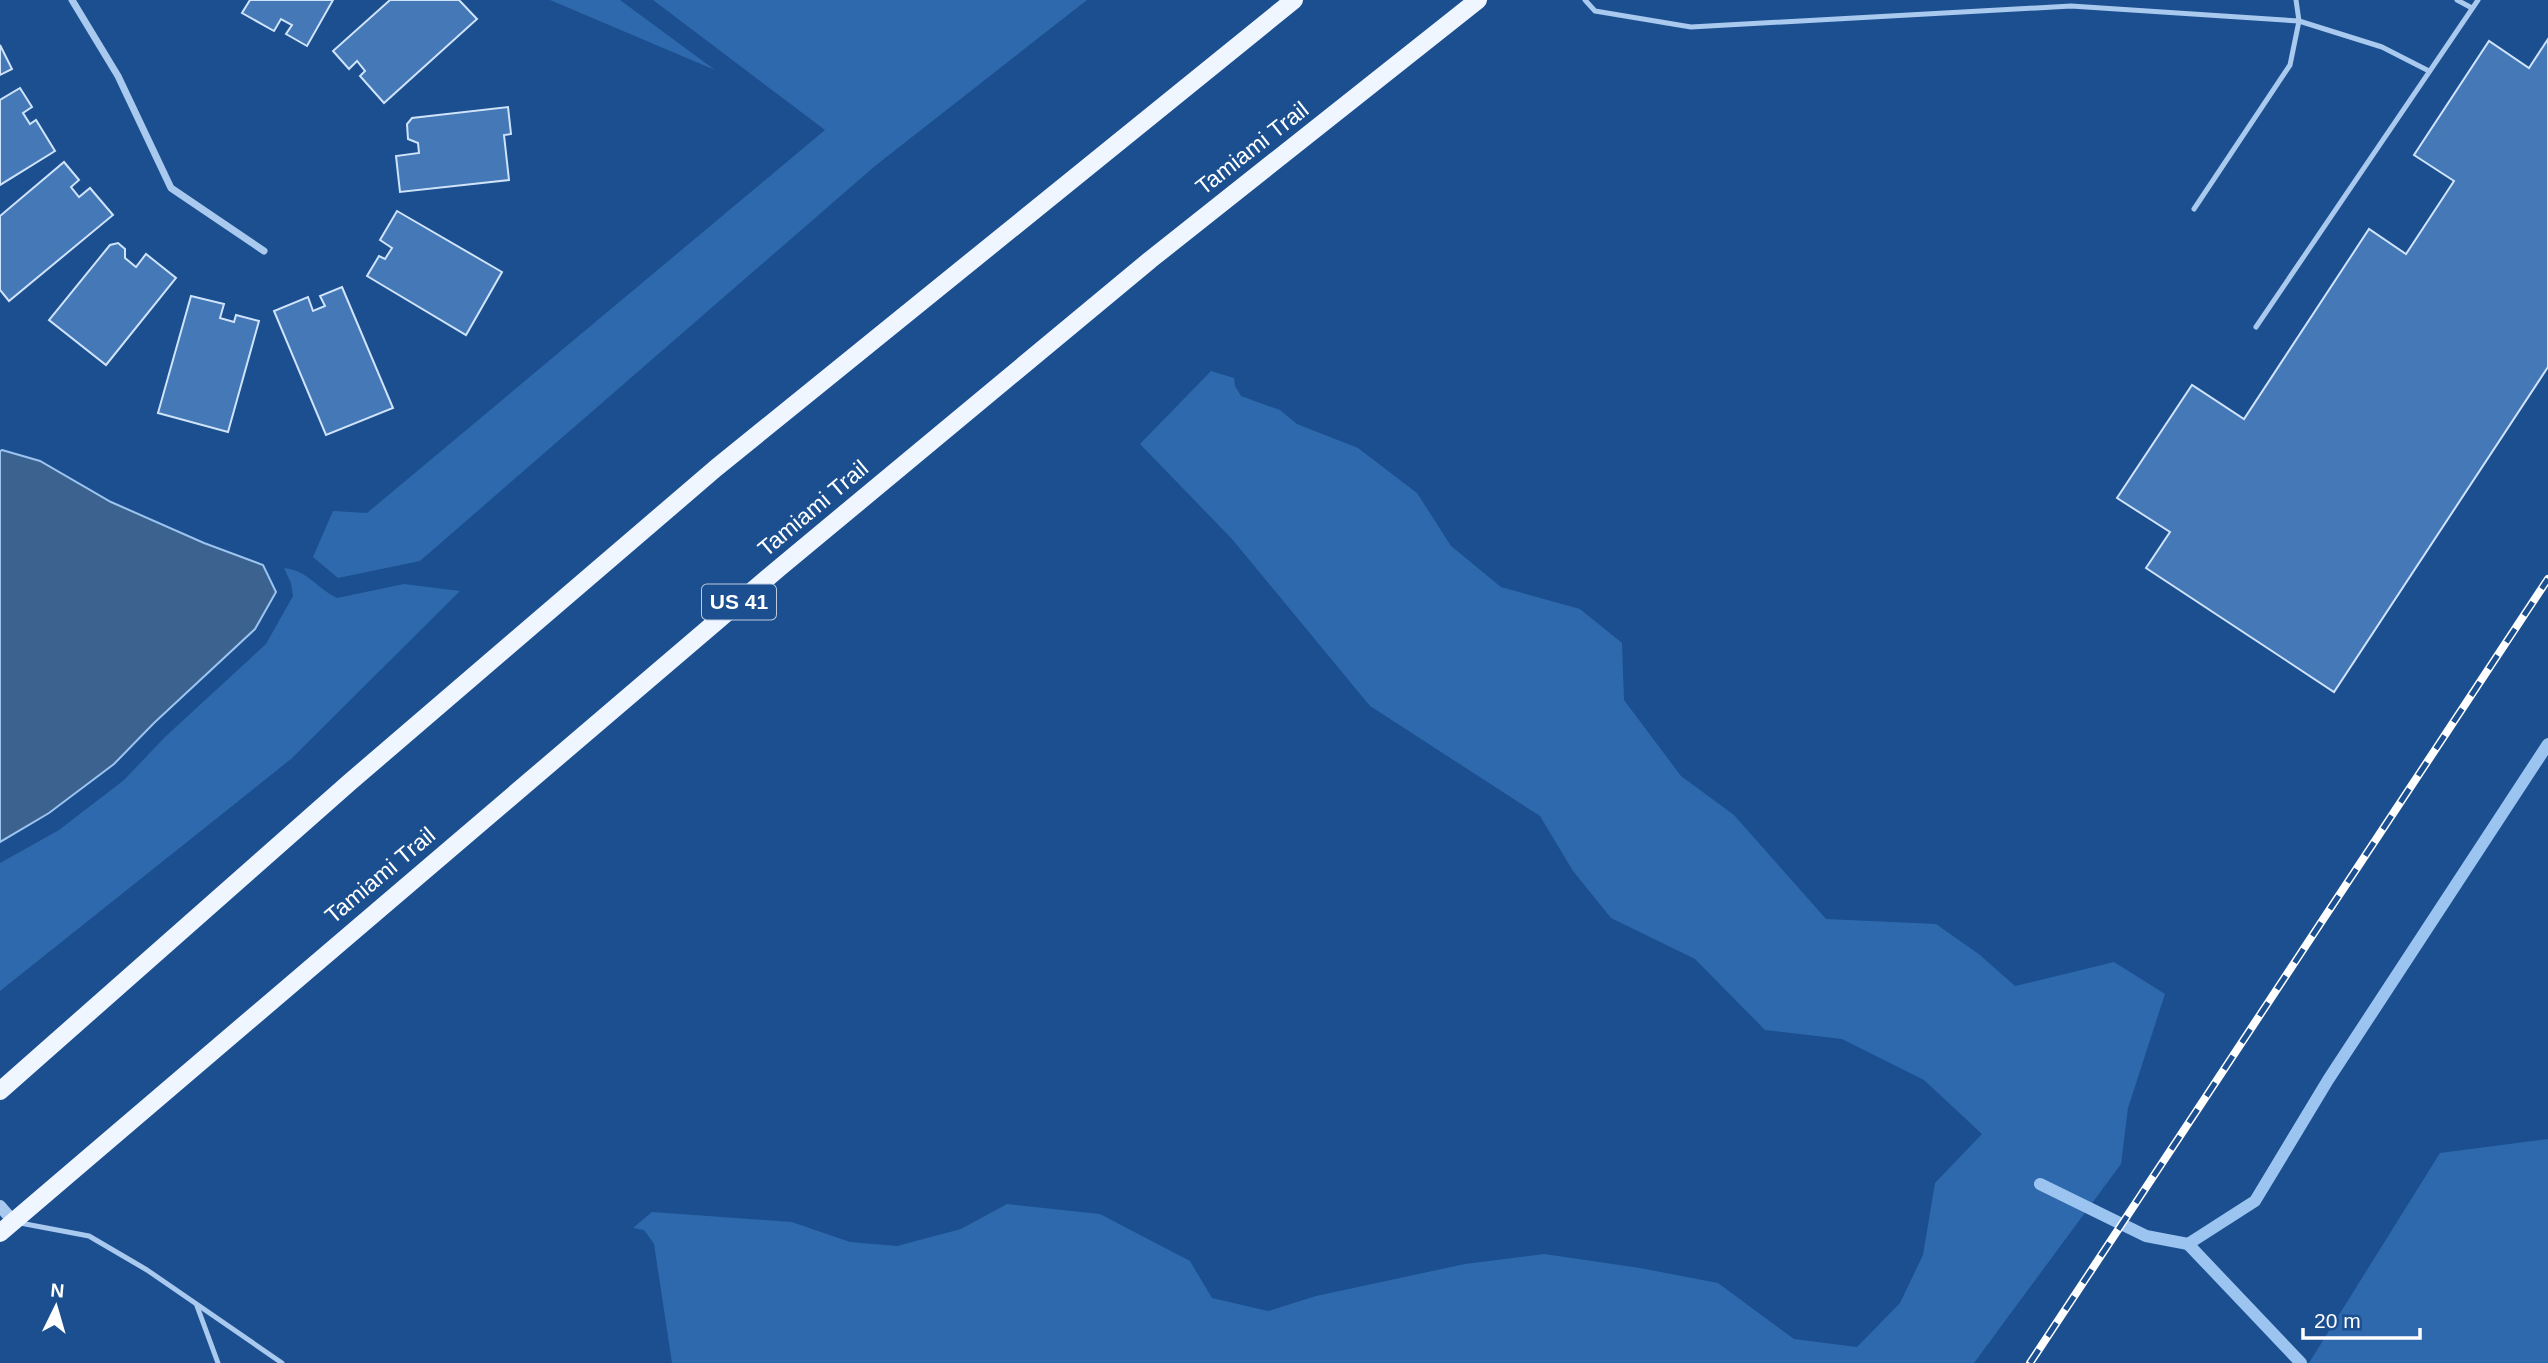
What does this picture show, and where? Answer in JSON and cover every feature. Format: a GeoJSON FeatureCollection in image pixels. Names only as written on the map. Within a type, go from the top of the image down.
{"type":"FeatureCollection","features":[{"type":"Feature","properties":{"kind":"main road"},"geometry":{"type":"LineString","coordinates":[[0,1091],[340,791],[716,468],[1294,0]]}},
{"type":"Feature","properties":{"kind":"main road","name":"Tamiami Trail"},"geometry":{"type":"LineString","coordinates":[[7,1227],[778,569],[1150,260],[1478,0]]}},
{"type":"Feature","properties":{"kind":"street"},"geometry":{"type":"LineString","coordinates":[[72,0],[118,76],[171,188],[264,251]]}},
{"type":"Feature","properties":{"kind":"street"},"geometry":{"type":"LineString","coordinates":[[0,1206],[7,1227]]}},
{"type":"Feature","properties":{"kind":"lane"},"geometry":{"type":"LineString","coordinates":[[1585,0],[1595,11],[1691,27],[2071,6],[2299,21],[2382,47],[2429,71]]}},
{"type":"Feature","properties":{"kind":"lane"},"geometry":{"type":"LineString","coordinates":[[2194,209],[2290,65],[2299,21],[2296,0]]}},
{"type":"Feature","properties":{"kind":"lane"},"geometry":{"type":"LineString","coordinates":[[2457,0],[2472,8]]}},
{"type":"Feature","properties":{"kind":"lane"},"geometry":{"type":"LineString","coordinates":[[2256,327],[2478,0]]}},
{"type":"Feature","properties":{"kind":"lane"},"geometry":{"type":"LineString","coordinates":[[7,1227],[89,1236],[147,1270],[282,1363]]}},
{"type":"Feature","properties":{"kind":"lane"},"geometry":{"type":"LineString","coordinates":[[197,1306],[218,1363]]}},
{"type":"Feature","properties":{"kind":"shaded area"},"geometry":{"type":"Polygon","coordinates":[[[550,0],[620,0],[715,70],[550,0]]]}},
{"type":"Feature","properties":{"kind":"shaded area"},"geometry":{"type":"Polygon","coordinates":[[[653,0],[1087,0],[875,166],[420,561],[338,578],[313,557],[333,511],[367,513],[825,130],[653,0]]]}},
{"type":"Feature","properties":{"kind":"shaded area"},"geometry":{"type":"Polygon","coordinates":[[[1211,371],[1234,378],[1241,396],[1280,410],[1297,424],[1358,448],[1417,493],[1451,546],[1501,587],[1580,609],[1622,643],[1624,700],[1681,776],[1734,815],[1826,919],[1936,924],[1980,955],[2015,986],[2114,962],[2165,994],[2128,1108],[2121,1164],[1974,1363],[672,1363],[654,1244],[644,1230],[633,1228],[652,1212],[792,1222],[850,1242],[897,1246],[961,1229],[1007,1204],[1100,1214],[1190,1261],[1212,1298],[1268,1311],[1316,1296],[1465,1264],[1544,1254],[1718,1283],[1794,1339],[1857,1347],[1900,1303],[1923,1255],[1935,1183],[1982,1134],[1924,1080],[1842,1039],[1765,1030],[1695,959],[1611,918],[1573,871],[1540,816],[1370,706],[1232,539],[1140,444],[1211,371]]]}},
{"type":"Feature","properties":{"kind":"shaded area"},"geometry":{"type":"Polygon","coordinates":[[[0,451],[40,461],[111,502],[204,543],[263,565],[276,592],[255,629],[114,764],[49,813],[0,842],[0,451]]]}},
{"type":"Feature","properties":{"kind":"shaded area"},"geometry":{"type":"Polygon","coordinates":[[[284,568],[306,576],[337,598],[404,584],[460,591],[291,759],[0,991],[0,863],[59,830],[124,780],[165,737],[266,644],[293,596],[284,568]]]}},
{"type":"Feature","properties":{"kind":"shaded area"},"geometry":{"type":"Polygon","coordinates":[[[2548,1139],[2548,1363],[2309,1363],[2440,1153],[2548,1139]]]}},
{"type":"Feature","properties":{"kind":"building"},"geometry":{"type":"Polygon","coordinates":[[[250,0],[333,0],[307,46],[286,34],[292,25],[281,19],[274,31],[242,13],[250,0]]]}},
{"type":"Feature","properties":{"kind":"building"},"geometry":{"type":"Polygon","coordinates":[[[390,0],[459,0],[477,19],[384,103],[360,76],[365,71],[357,61],[349,69],[333,51],[390,0]]]}},
{"type":"Feature","properties":{"kind":"building"},"geometry":{"type":"Polygon","coordinates":[[[2548,39],[2548,367],[2334,692],[2146,568],[2170,532],[2117,498],[2192,385],[2244,419],[2369,229],[2406,254],[2454,181],[2414,155],[2489,41],[2529,68],[2548,39]]]}},
{"type":"Feature","properties":{"kind":"building"},"geometry":{"type":"Polygon","coordinates":[[[0,45],[12,69],[0,75],[0,45]]]}},
{"type":"Feature","properties":{"kind":"building"},"geometry":{"type":"Polygon","coordinates":[[[20,88],[32,107],[23,113],[30,124],[36,120],[55,151],[0,185],[0,100],[20,88]]]}},
{"type":"Feature","properties":{"kind":"building"},"geometry":{"type":"Polygon","coordinates":[[[508,107],[511,134],[504,135],[509,180],[400,192],[396,156],[419,153],[418,143],[408,139],[407,124],[412,118],[508,107]]]}},
{"type":"Feature","properties":{"kind":"building"},"geometry":{"type":"Polygon","coordinates":[[[64,162],[79,180],[71,187],[79,197],[90,188],[113,215],[9,301],[0,290],[0,216],[64,162]]]}},
{"type":"Feature","properties":{"kind":"building"},"geometry":{"type":"Polygon","coordinates":[[[397,211],[502,272],[466,335],[367,276],[379,256],[385,259],[392,248],[380,240],[397,211]]]}},
{"type":"Feature","properties":{"kind":"building"},"geometry":{"type":"Polygon","coordinates":[[[118,243],[125,249],[125,258],[136,267],[146,254],[176,278],[106,365],[49,320],[110,245],[118,243]]]}},
{"type":"Feature","properties":{"kind":"building"},"geometry":{"type":"Polygon","coordinates":[[[342,287],[393,408],[326,435],[274,311],[308,297],[313,311],[325,306],[320,296],[342,287]]]}},
{"type":"Feature","properties":{"kind":"building"},"geometry":{"type":"Polygon","coordinates":[[[191,296],[224,304],[220,318],[234,322],[236,315],[259,321],[228,432],[158,413],[191,296]]]}},
{"type":"Feature","properties":{"kind":"waterway"},"geometry":{"type":"LineString","coordinates":[[2040,1184],[2146,1236],[2188,1244],[2255,1201],[2328,1080],[2548,744]]}},
{"type":"Feature","properties":{"kind":"waterway"},"geometry":{"type":"LineString","coordinates":[[2188,1244],[2301,1363]]}},
{"type":"Feature","properties":{"kind":"railway"},"geometry":{"type":"LineString","coordinates":[[2030,1363],[2548,579]]}}]}
